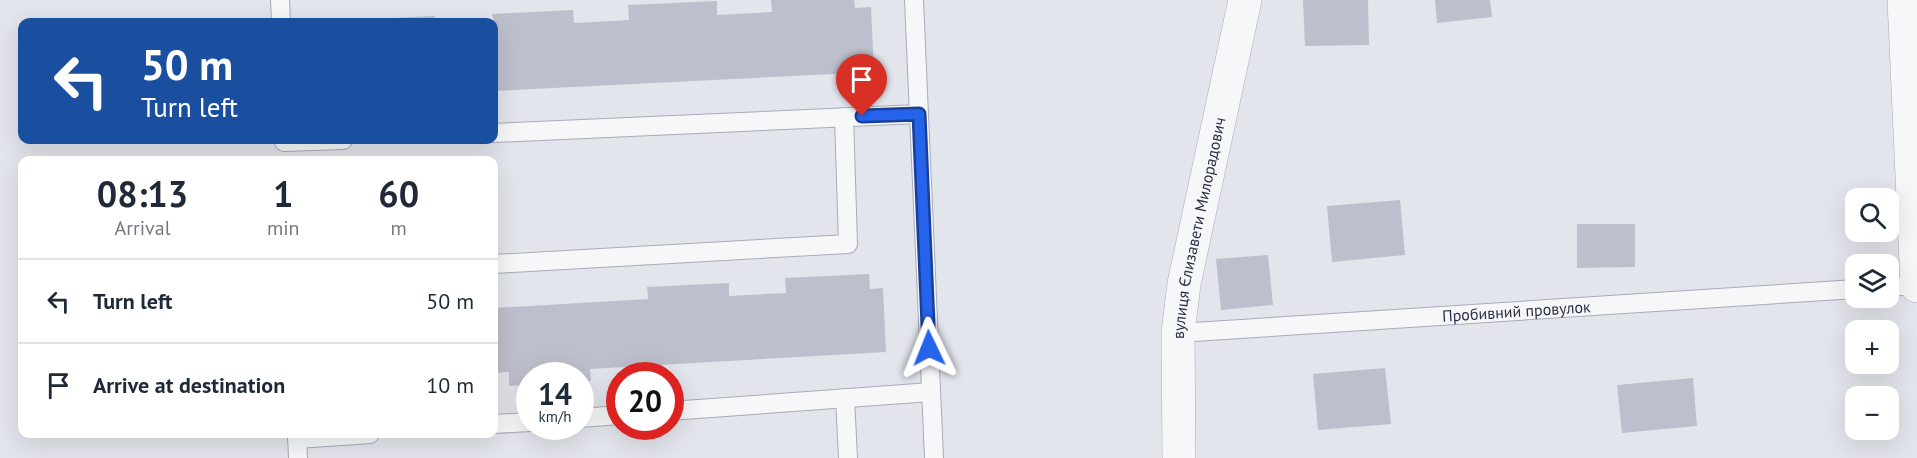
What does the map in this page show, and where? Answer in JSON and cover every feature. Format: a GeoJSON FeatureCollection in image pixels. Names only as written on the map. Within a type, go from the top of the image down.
{"type":"FeatureCollection","features":[{"type":"Feature","properties":{"kind":"street","name":"вулиця Єлизавети Милорадович"},"geometry":{"type":"LineString","coordinates":[[1179,458],[1178,333],[1184,284],[1245,0]]}},
{"type":"Feature","properties":{"kind":"street"},"geometry":{"type":"LineString","coordinates":[[1904,0],[1917,286]]}},
{"type":"Feature","properties":{"kind":"lane"},"geometry":{"type":"LineString","coordinates":[[280,0],[281,18]]}},
{"type":"Feature","properties":{"kind":"lane"},"geometry":{"type":"LineString","coordinates":[[914,0],[934,458]]}},
{"type":"Feature","properties":{"kind":"lane"},"geometry":{"type":"LineString","coordinates":[[498,133],[919,114]]}},
{"type":"Feature","properties":{"kind":"lane"},"geometry":{"type":"LineString","coordinates":[[498,264],[848,244],[844,117]]}},
{"type":"Feature","properties":{"kind":"lane"},"geometry":{"type":"LineString","coordinates":[[284,147],[309,144]]}},
{"type":"Feature","properties":{"kind":"lane"},"geometry":{"type":"LineString","coordinates":[[1899,287],[1917,286]]}},
{"type":"Feature","properties":{"kind":"lane","name":"Пробивний провулок"},"geometry":{"type":"LineString","coordinates":[[1178,333],[1845,290]]}},
{"type":"Feature","properties":{"kind":"lane"},"geometry":{"type":"LineString","coordinates":[[684,410],[931,392]]}},
{"type":"Feature","properties":{"kind":"lane"},"geometry":{"type":"LineString","coordinates":[[845,398],[848,458]]}},
{"type":"Feature","properties":{"kind":"lane"},"geometry":{"type":"LineString","coordinates":[[498,424],[516,423]]}},
{"type":"Feature","properties":{"kind":"lane"},"geometry":{"type":"LineString","coordinates":[[297,438],[298,458]]}},
{"type":"Feature","properties":{"kind":"building"},"geometry":{"type":"Polygon","coordinates":[[[771,0],[854,0],[855,8],[871,7],[874,72],[498,91],[498,18],[493,18],[492,14],[573,10],[574,23],[629,20],[628,5],[717,1],[717,15],[772,12],[771,0]]]}},
{"type":"Feature","properties":{"kind":"building"},"geometry":{"type":"Polygon","coordinates":[[[1303,0],[1368,0],[1369,45],[1305,46],[1303,0]]]}},
{"type":"Feature","properties":{"kind":"building"},"geometry":{"type":"Polygon","coordinates":[[[1435,0],[1490,0],[1492,17],[1437,23],[1435,0]]]}},
{"type":"Feature","properties":{"kind":"building"},"geometry":{"type":"Polygon","coordinates":[[[435,16],[435,18],[393,18],[435,16]]]}},
{"type":"Feature","properties":{"kind":"building"},"geometry":{"type":"Polygon","coordinates":[[[1400,200],[1405,255],[1332,262],[1327,206],[1400,200]]]}},
{"type":"Feature","properties":{"kind":"building"},"geometry":{"type":"Polygon","coordinates":[[[1577,224],[1635,224],[1635,267],[1577,268],[1577,224]]]}},
{"type":"Feature","properties":{"kind":"building"},"geometry":{"type":"Polygon","coordinates":[[[1268,255],[1273,305],[1221,310],[1216,259],[1268,255]]]}},
{"type":"Feature","properties":{"kind":"building"},"geometry":{"type":"Polygon","coordinates":[[[869,274],[870,289],[883,288],[886,352],[684,364],[606,362],[606,368],[594,369],[594,362],[516,362],[516,386],[509,386],[509,372],[498,373],[498,308],[648,299],[647,287],[729,283],[729,296],[786,293],[785,278],[869,274]]]}},
{"type":"Feature","properties":{"kind":"building"},"geometry":{"type":"Polygon","coordinates":[[[1385,368],[1391,424],[1318,430],[1313,374],[1385,368]]]}},
{"type":"Feature","properties":{"kind":"building"},"geometry":{"type":"Polygon","coordinates":[[[1693,378],[1697,426],[1622,433],[1617,385],[1693,378]]]}},
{"type":"Feature","properties":{"kind":"route"},"geometry":{"type":"LineString","coordinates":[[862,116],[919,114],[929,348]]}}]}
